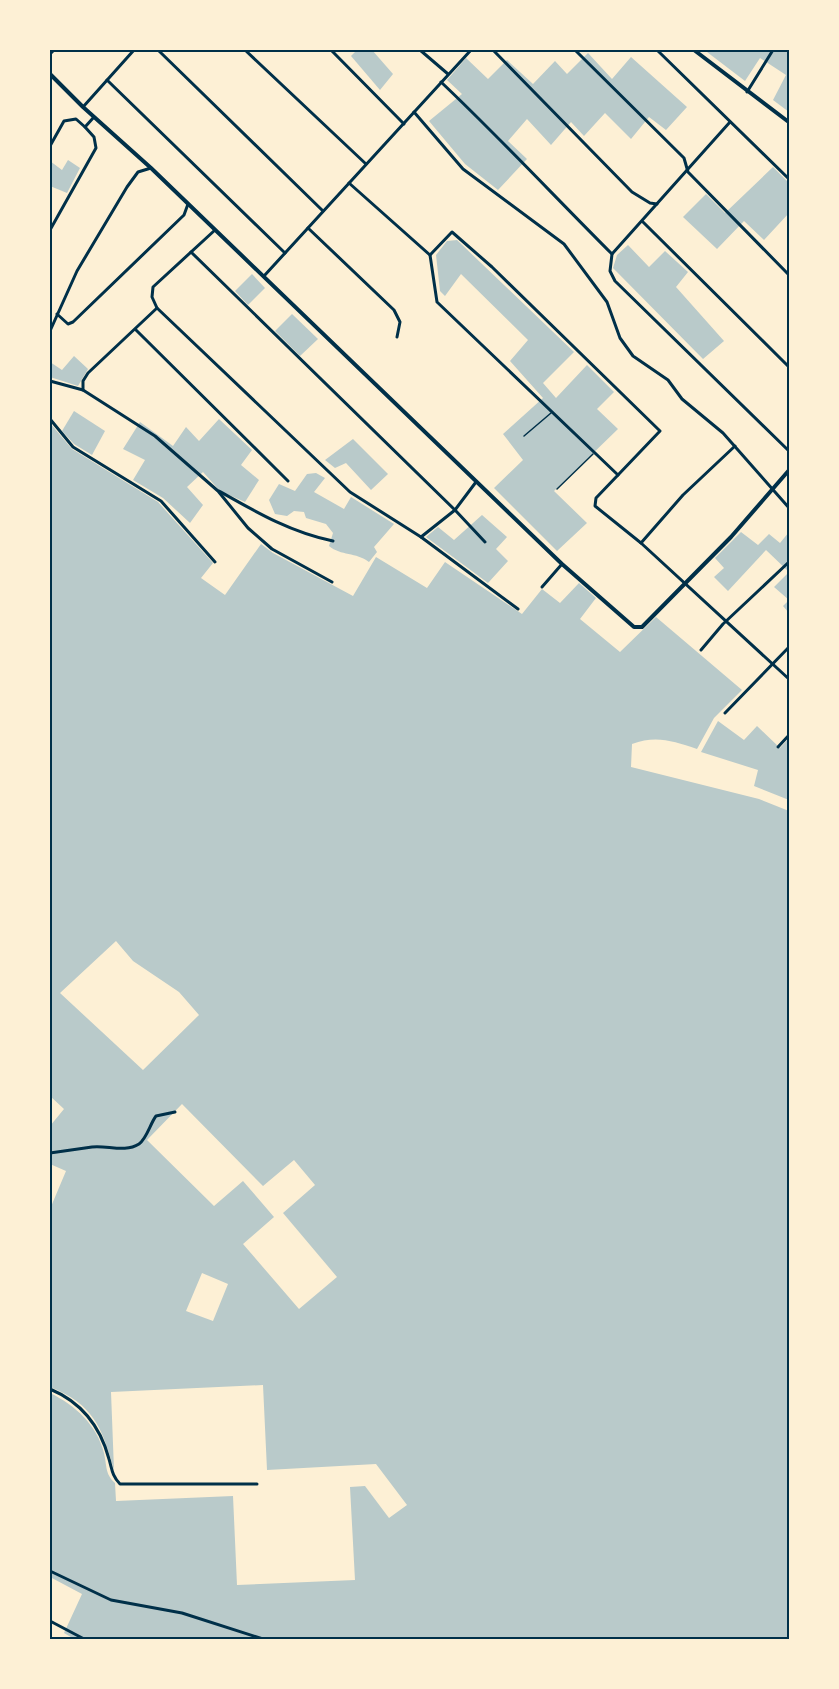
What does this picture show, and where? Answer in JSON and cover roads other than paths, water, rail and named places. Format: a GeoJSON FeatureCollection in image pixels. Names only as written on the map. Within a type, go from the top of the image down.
{"type":"FeatureCollection","features":[{"type":"Feature","properties":{"kind":"street"},"geometry":{"type":"LineString","coordinates":[[50,54],[54,50]]}},
{"type":"Feature","properties":{"kind":"street"},"geometry":{"type":"LineString","coordinates":[[83,107],[134,50]]}},
{"type":"Feature","properties":{"kind":"street"},"geometry":{"type":"LineString","coordinates":[[158,50],[323,212]]}},
{"type":"Feature","properties":{"kind":"street"},"geometry":{"type":"LineString","coordinates":[[245,50],[366,165]]}},
{"type":"Feature","properties":{"kind":"street"},"geometry":{"type":"LineString","coordinates":[[331,50],[404,124]]}},
{"type":"Feature","properties":{"kind":"street"},"geometry":{"type":"LineString","coordinates":[[420,50],[448,75]]}},
{"type":"Feature","properties":{"kind":"street"},"geometry":{"type":"LineString","coordinates":[[264,276],[471,50]]}},
{"type":"Feature","properties":{"kind":"street"},"geometry":{"type":"LineString","coordinates":[[493,50],[632,192],[650,203],[657,204]]}},
{"type":"Feature","properties":{"kind":"street"},"geometry":{"type":"LineString","coordinates":[[575,50],[684,158],[688,172],[789,276]]}},
{"type":"Feature","properties":{"kind":"street"},"geometry":{"type":"LineString","coordinates":[[657,50],[789,180]]}},
{"type":"Feature","properties":{"kind":"street"},"geometry":{"type":"LineString","coordinates":[[694,50],[702,52],[747,92],[789,123]]}},
{"type":"Feature","properties":{"kind":"street"},"geometry":{"type":"LineString","coordinates":[[747,92],[773,50]]}},
{"type":"Feature","properties":{"kind":"street"},"geometry":{"type":"LineString","coordinates":[[50,74],[264,276],[599,599],[638,629],[731,537],[789,469]]}},
{"type":"Feature","properties":{"kind":"street"},"geometry":{"type":"LineString","coordinates":[[108,80],[285,253]]}},
{"type":"Feature","properties":{"kind":"street"},"geometry":{"type":"LineString","coordinates":[[441,82],[522,159],[536,178],[612,254]]}},
{"type":"Feature","properties":{"kind":"street"},"geometry":{"type":"LineString","coordinates":[[414,112],[463,169],[564,244],[607,302],[620,338],[633,356],[668,380],[682,399],[723,432],[789,509]]}},
{"type":"Feature","properties":{"kind":"street"},"geometry":{"type":"LineString","coordinates":[[85,127],[94,117]]}},
{"type":"Feature","properties":{"kind":"street"},"geometry":{"type":"LineString","coordinates":[[50,146],[64,121],[76,119],[94,137],[96,148],[50,230]]}},
{"type":"Feature","properties":{"kind":"street"},"geometry":{"type":"LineString","coordinates":[[730,122],[688,172],[612,254],[610,271],[615,281],[789,452]]}},
{"type":"Feature","properties":{"kind":"street"},"geometry":{"type":"LineString","coordinates":[[50,332],[77,271],[127,187],[138,172],[151,168]]}},
{"type":"Feature","properties":{"kind":"street"},"geometry":{"type":"LineString","coordinates":[[349,183],[430,255],[437,302],[618,475]]}},
{"type":"Feature","properties":{"kind":"street"},"geometry":{"type":"LineString","coordinates":[[57,314],[68,324],[73,322],[184,215],[188,204]]}},
{"type":"Feature","properties":{"kind":"street"},"geometry":{"type":"LineString","coordinates":[[643,222],[789,368]]}},
{"type":"Feature","properties":{"kind":"street"},"geometry":{"type":"LineString","coordinates":[[308,228],[394,310],[400,322],[397,337]]}},
{"type":"Feature","properties":{"kind":"street"},"geometry":{"type":"LineString","coordinates":[[214,230],[153,287],[152,297],[157,308],[350,492],[421,537],[518,609]]}},
{"type":"Feature","properties":{"kind":"street"},"geometry":{"type":"LineString","coordinates":[[430,255],[452,232],[492,267],[660,431],[596,498],[595,506],[641,543],[789,680]]}},
{"type":"Feature","properties":{"kind":"street"},"geometry":{"type":"LineString","coordinates":[[190,252],[485,542]]}},
{"type":"Feature","properties":{"kind":"street"},"geometry":{"type":"LineString","coordinates":[[83,390],[83,381],[88,373],[157,308]]}},
{"type":"Feature","properties":{"kind":"street"},"geometry":{"type":"LineString","coordinates":[[136,330],[288,481]]}},
{"type":"Feature","properties":{"kind":"street"},"geometry":{"type":"LineString","coordinates":[[50,381],[83,390],[155,436],[218,491],[248,528],[272,549],[332,582]]}},
{"type":"Feature","properties":{"kind":"street"},"geometry":{"type":"LineString","coordinates":[[50,419],[73,447],[161,501],[215,562]]}},
{"type":"Feature","properties":{"kind":"street"},"geometry":{"type":"LineString","coordinates":[[641,543],[683,495],[735,446]]}},
{"type":"Feature","properties":{"kind":"street"},"geometry":{"type":"LineString","coordinates":[[421,537],[455,510],[476,482]]}},
{"type":"Feature","properties":{"kind":"street"},"geometry":{"type":"LineString","coordinates":[[218,491],[280,525],[306,536],[333,541]]}},
{"type":"Feature","properties":{"kind":"street"},"geometry":{"type":"LineString","coordinates":[[701,650],[789,561]]}},
{"type":"Feature","properties":{"kind":"street"},"geometry":{"type":"LineString","coordinates":[[542,587],[562,564]]}},
{"type":"Feature","properties":{"kind":"street"},"geometry":{"type":"LineString","coordinates":[[725,713],[789,646]]}},
{"type":"Feature","properties":{"kind":"street"},"geometry":{"type":"LineString","coordinates":[[778,747],[789,734]]}},
{"type":"Feature","properties":{"kind":"street"},"geometry":{"type":"LineString","coordinates":[[50,1153],[95,1147],[117,1149],[137,1145],[144,1138],[156,1116],[175,1112]]}},
{"type":"Feature","properties":{"kind":"street"},"geometry":{"type":"LineString","coordinates":[[50,1389],[71,1400],[91,1418],[101,1436],[113,1477],[120,1484],[257,1484]]}},
{"type":"Feature","properties":{"kind":"street"},"geometry":{"type":"LineString","coordinates":[[50,1571],[111,1600],[182,1613],[266,1640]]}},
{"type":"Feature","properties":{"kind":"street"},"geometry":{"type":"LineString","coordinates":[[50,1621],[86,1640]]}},
{"type":"Feature","properties":{"kind":"lane"},"geometry":{"type":"LineString","coordinates":[[524,436],[552,411]]}},
{"type":"Feature","properties":{"kind":"lane"},"geometry":{"type":"LineString","coordinates":[[557,489],[595,453]]}}]}
